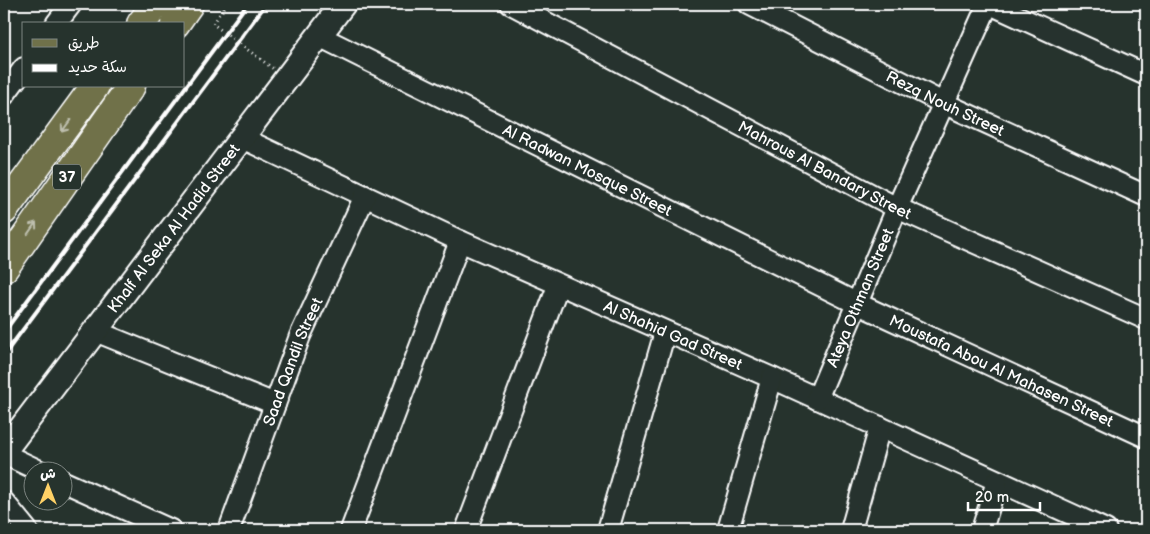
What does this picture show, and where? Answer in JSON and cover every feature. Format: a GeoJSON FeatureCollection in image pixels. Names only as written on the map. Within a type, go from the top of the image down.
{"type":"FeatureCollection","features":[{"type":"Feature","properties":{"kind":"main road"},"geometry":{"type":"LineString","coordinates":[[142,22],[156,4]]}},
{"type":"Feature","properties":{"kind":"main road"},"geometry":{"type":"LineString","coordinates":[[175,22],[188,4]]}},
{"type":"Feature","properties":{"kind":"main road","name":"37"},"geometry":{"type":"LineString","coordinates":[[4,210],[94,88]]}},
{"type":"Feature","properties":{"kind":"main road","name":"37"},"geometry":{"type":"LineString","coordinates":[[4,268],[130,88]]}},
{"type":"Feature","properties":{"kind":"street"},"geometry":{"type":"LineString","coordinates":[[58,22],[71,4]]}},
{"type":"Feature","properties":{"kind":"street","name":"Khalf Al Seka Al Hadid Street"},"geometry":{"type":"LineString","coordinates":[[4,452],[343,4]]}},
{"type":"Feature","properties":{"kind":"street","name":"Mahrous Al Bandary Street"},"geometry":{"type":"LineString","coordinates":[[512,4],[897,208],[1146,319]]}},
{"type":"Feature","properties":{"kind":"street","name":"Rezq Nouh Street"},"geometry":{"type":"LineString","coordinates":[[749,4],[942,103],[1146,196]]}},
{"type":"Feature","properties":{"kind":"street"},"geometry":{"type":"LineString","coordinates":[[989,4],[1146,75]]}},
{"type":"Feature","properties":{"kind":"street","name":"Ateya Othman Street"},"geometry":{"type":"LineString","coordinates":[[817,399],[942,103],[989,4]]}},
{"type":"Feature","properties":{"kind":"street","name":"Al Radwan Mosque Street"},"geometry":{"type":"LineString","coordinates":[[319,36],[856,303]]}},
{"type":"Feature","properties":{"kind":"street"},"geometry":{"type":"LineString","coordinates":[[5,89],[22,70]]}},
{"type":"Feature","properties":{"kind":"street","name":"Al Shahid Gad Street"},"geometry":{"type":"LineString","coordinates":[[242,138],[558,286],[772,378],[1104,530]]}},
{"type":"Feature","properties":{"kind":"street","name":"Saad Qandil Street"},"geometry":{"type":"LineString","coordinates":[[229,530],[304,327],[365,196]]}},
{"type":"Feature","properties":{"kind":"street"},"geometry":{"type":"LineString","coordinates":[[351,530],[460,241]]}},
{"type":"Feature","properties":{"kind":"street"},"geometry":{"type":"LineString","coordinates":[[466,530],[558,286]]}},
{"type":"Feature","properties":{"kind":"street","name":"Moustafa Abou Al Mahasen Street"},"geometry":{"type":"LineString","coordinates":[[856,303],[1146,437]]}},
{"type":"Feature","properties":{"kind":"street"},"geometry":{"type":"LineString","coordinates":[[95,332],[275,404]]}},
{"type":"Feature","properties":{"kind":"street"},"geometry":{"type":"LineString","coordinates":[[608,530],[665,332]]}},
{"type":"Feature","properties":{"kind":"street"},"geometry":{"type":"LineString","coordinates":[[728,530],[772,378]]}},
{"type":"Feature","properties":{"kind":"street"},"geometry":{"type":"LineString","coordinates":[[851,530],[880,427]]}},
{"type":"Feature","properties":{"kind":"street"},"geometry":{"type":"LineString","coordinates":[[4,452],[23,462]]}},
{"type":"Feature","properties":{"kind":"street"},"geometry":{"type":"LineString","coordinates":[[982,530],[997,481]]}},
{"type":"Feature","properties":{"kind":"street"},"geometry":{"type":"LineString","coordinates":[[72,485],[171,530]]}},
{"type":"Feature","properties":{"kind":"street"},"geometry":{"type":"LineString","coordinates":[[4,502],[28,530]]}},
{"type":"Feature","properties":{"kind":"path"},"geometry":{"type":"LineString","coordinates":[[218,4],[224,8]]}},
{"type":"Feature","properties":{"kind":"path"},"geometry":{"type":"LineString","coordinates":[[227,4],[213,24],[275,70]]}},
{"type":"Feature","properties":{"kind":"railway"},"geometry":{"type":"LineString","coordinates":[[185,88],[247,4]]}},
{"type":"Feature","properties":{"kind":"railway"},"geometry":{"type":"LineString","coordinates":[[4,355],[266,4]]}},
{"type":"Feature","properties":{"kind":"railway"},"geometry":{"type":"LineString","coordinates":[[4,332],[185,88]]}}]}
